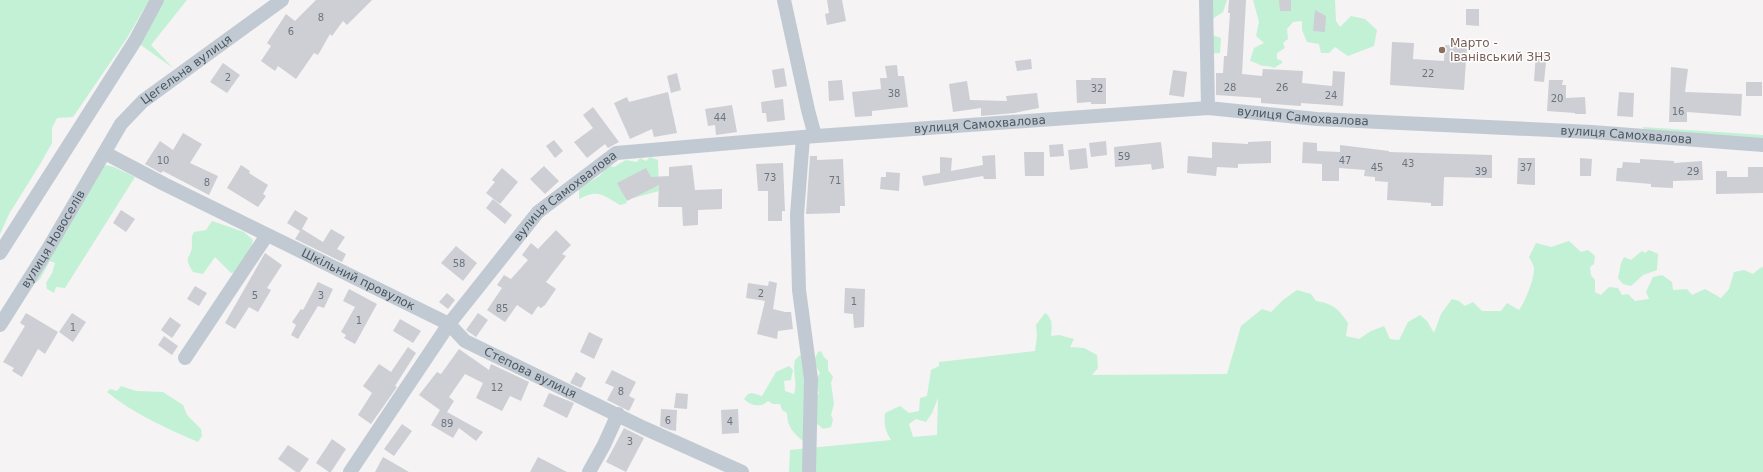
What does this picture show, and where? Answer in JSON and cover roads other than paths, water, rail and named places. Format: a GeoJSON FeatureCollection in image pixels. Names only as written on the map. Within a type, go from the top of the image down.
{"type":"FeatureCollection","features":[{"type":"Feature","properties":{"kind":"street"},"geometry":{"type":"LineString","coordinates":[[0,253],[135,41],[157,0]]}},
{"type":"Feature","properties":{"kind":"street","name":"Цегельна вулиця"},"geometry":{"type":"LineString","coordinates":[[104,153],[121,124],[143,101],[282,0]]}},
{"type":"Feature","properties":{"kind":"street"},"geometry":{"type":"LineString","coordinates":[[784,0],[808,110],[809,136],[797,215],[799,290],[811,379],[809,472]]}},
{"type":"Feature","properties":{"kind":"street"},"geometry":{"type":"LineString","coordinates":[[1206,0],[1208,108]]}},
{"type":"Feature","properties":{"kind":"street","name":"вулиця Самохвалова"},"geometry":{"type":"LineString","coordinates":[[350,472],[449,324],[538,212],[616,153],[809,136],[1208,108],[1317,119],[1592,132],[1763,145]]}},
{"type":"Feature","properties":{"kind":"street","name":"Шкільний провулок"},"geometry":{"type":"LineString","coordinates":[[104,153],[449,324]]}},
{"type":"Feature","properties":{"kind":"street","name":"вулиця Новоселів"},"geometry":{"type":"LineString","coordinates":[[0,324],[48,249],[104,153]]}},
{"type":"Feature","properties":{"kind":"street"},"geometry":{"type":"LineString","coordinates":[[185,358],[267,234]]}},
{"type":"Feature","properties":{"kind":"street","name":"Степова вулиця"},"geometry":{"type":"LineString","coordinates":[[449,324],[465,341],[742,472]]}},
{"type":"Feature","properties":{"kind":"street"},"geometry":{"type":"LineString","coordinates":[[589,472],[604,445],[618,414]]}},
{"type":"Feature","properties":{"kind":"place","name":"Марто - Іванівський ЗНЗ"},"geometry":{"type":"Point","coordinates":[1442,50]}}]}
